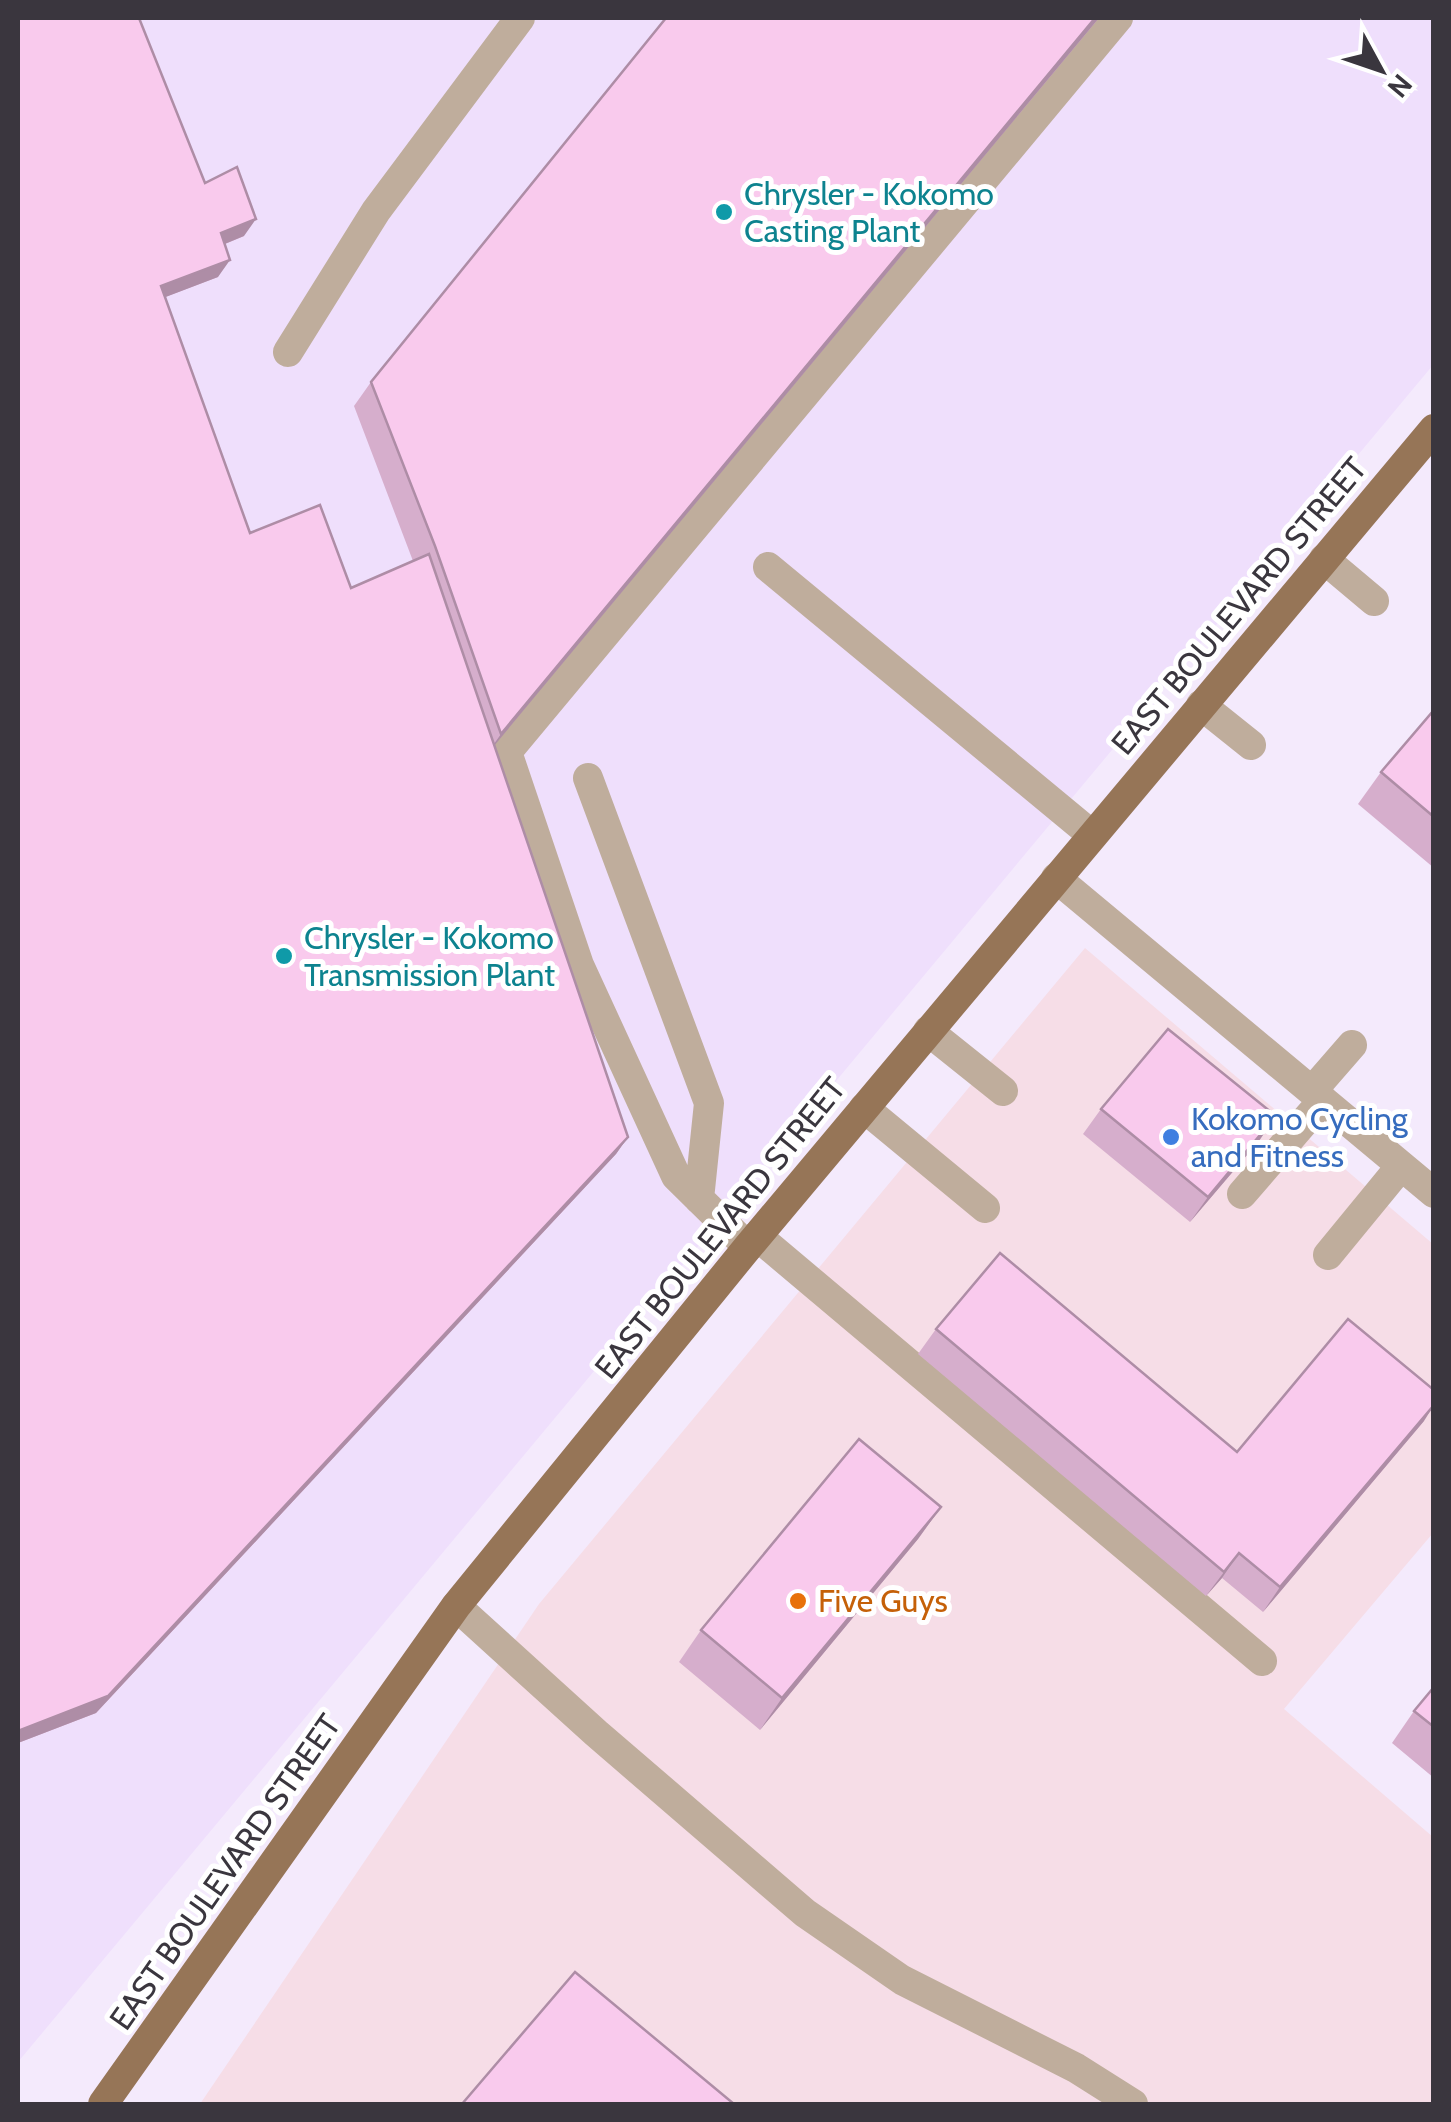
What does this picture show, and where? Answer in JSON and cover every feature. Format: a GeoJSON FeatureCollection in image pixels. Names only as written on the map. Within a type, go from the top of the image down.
{"type":"FeatureCollection","features":[{"type":"Feature","properties":{"kind":"main road","name":"EAST BOULEVARD STREET"},"geometry":{"type":"LineString","coordinates":[[103,2104],[456,1606],[753,1241],[1434,429]]}},
{"type":"Feature","properties":{"kind":"street"},"geometry":{"type":"LineString","coordinates":[[288,352],[376,211],[520,18]]}},
{"type":"Feature","properties":{"kind":"street"},"geometry":{"type":"LineString","coordinates":[[1118,18],[507,752],[579,966],[676,1176],[1262,1661]]}},
{"type":"Feature","properties":{"kind":"street"},"geometry":{"type":"LineString","coordinates":[[1324,559],[1374,601]]}},
{"type":"Feature","properties":{"kind":"street"},"geometry":{"type":"LineString","coordinates":[[768,567],[1092,835]]}},
{"type":"Feature","properties":{"kind":"street"},"geometry":{"type":"LineString","coordinates":[[1201,705],[1251,745]]}},
{"type":"Feature","properties":{"kind":"street"},"geometry":{"type":"LineString","coordinates":[[588,778],[709,1104],[699,1198]]}},
{"type":"Feature","properties":{"kind":"street"},"geometry":{"type":"LineString","coordinates":[[1056,878],[1434,1193]]}},
{"type":"Feature","properties":{"kind":"street"},"geometry":{"type":"LineString","coordinates":[[928,1031],[1002,1092]]}},
{"type":"Feature","properties":{"kind":"street"},"geometry":{"type":"LineString","coordinates":[[1242,1194],[1352,1045]]}},
{"type":"Feature","properties":{"kind":"street"},"geometry":{"type":"LineString","coordinates":[[864,1108],[986,1208]]}},
{"type":"Feature","properties":{"kind":"street"},"geometry":{"type":"LineString","coordinates":[[1328,1255],[1401,1166]]}},
{"type":"Feature","properties":{"kind":"street"},"geometry":{"type":"LineString","coordinates":[[456,1606],[805,1913],[902,1980],[1076,2068],[1134,2104]]}},
{"type":"Feature","properties":{"kind":"shaded area"},"geometry":{"type":"Polygon","coordinates":[[[18,18],[1433,18],[1433,365],[18,2062],[18,18]]]}},
{"type":"Feature","properties":{"kind":"shaded area"},"geometry":{"type":"Polygon","coordinates":[[[1085,948],[1433,1244],[1433,1533],[1284,1709],[1433,1837],[1434,2101],[200,2104],[539,1604],[1085,948]]]}},
{"type":"Feature","properties":{"kind":"building","name":"Chrysler - Kokomo Transmission Plant"},"geometry":{"type":"Polygon","coordinates":[[[18,18],[139,18],[205,183],[237,167],[256,219],[221,233],[230,260],[161,286],[250,533],[320,505],[351,588],[429,554],[628,1137],[108,1696],[18,1731],[18,18]]]}},
{"type":"Feature","properties":{"kind":"building","name":"Chrysler - Kokomo Casting Plant"},"geometry":{"type":"Polygon","coordinates":[[[666,18],[1095,18],[501,734],[435,546],[371,382],[666,18]]]}},
{"type":"Feature","properties":{"kind":"building"},"geometry":{"type":"Polygon","coordinates":[[[1434,710],[1434,817],[1381,772],[1434,710]]]}},
{"type":"Feature","properties":{"kind":"building","name":"Kokomo Cycling and Fitness"},"geometry":{"type":"Polygon","coordinates":[[[1168,1029],[1276,1116],[1208,1197],[1101,1109],[1168,1029]]]}},
{"type":"Feature","properties":{"kind":"building"},"geometry":{"type":"Polygon","coordinates":[[[1000,1253],[1237,1452],[1348,1319],[1434,1390],[1434,1405],[1280,1587],[1239,1553],[1224,1572],[936,1329],[1000,1253]]]}},
{"type":"Feature","properties":{"kind":"building","name":"Five Guys"},"geometry":{"type":"Polygon","coordinates":[[[859,1439],[941,1507],[782,1698],[701,1630],[859,1439]]]}},
{"type":"Feature","properties":{"kind":"building"},"geometry":{"type":"Polygon","coordinates":[[[1434,1687],[1434,1727],[1414,1711],[1434,1687]]]}},
{"type":"Feature","properties":{"kind":"building"},"geometry":{"type":"Polygon","coordinates":[[[575,1972],[734,2104],[462,2104],[575,1972]]]}},
{"type":"Feature","properties":{"kind":"place","name":"Chrysler - Kokomo Casting Plant"},"geometry":{"type":"Point","coordinates":[724,212]}},
{"type":"Feature","properties":{"kind":"place","name":"Chrysler - Kokomo Transmission Plant"},"geometry":{"type":"Point","coordinates":[284,956]}},
{"type":"Feature","properties":{"kind":"place","name":"Kokomo Cycling and Fitness"},"geometry":{"type":"Point","coordinates":[1171,1137]}},
{"type":"Feature","properties":{"kind":"place","name":"Five Guys"},"geometry":{"type":"Point","coordinates":[798,1601]}}]}
